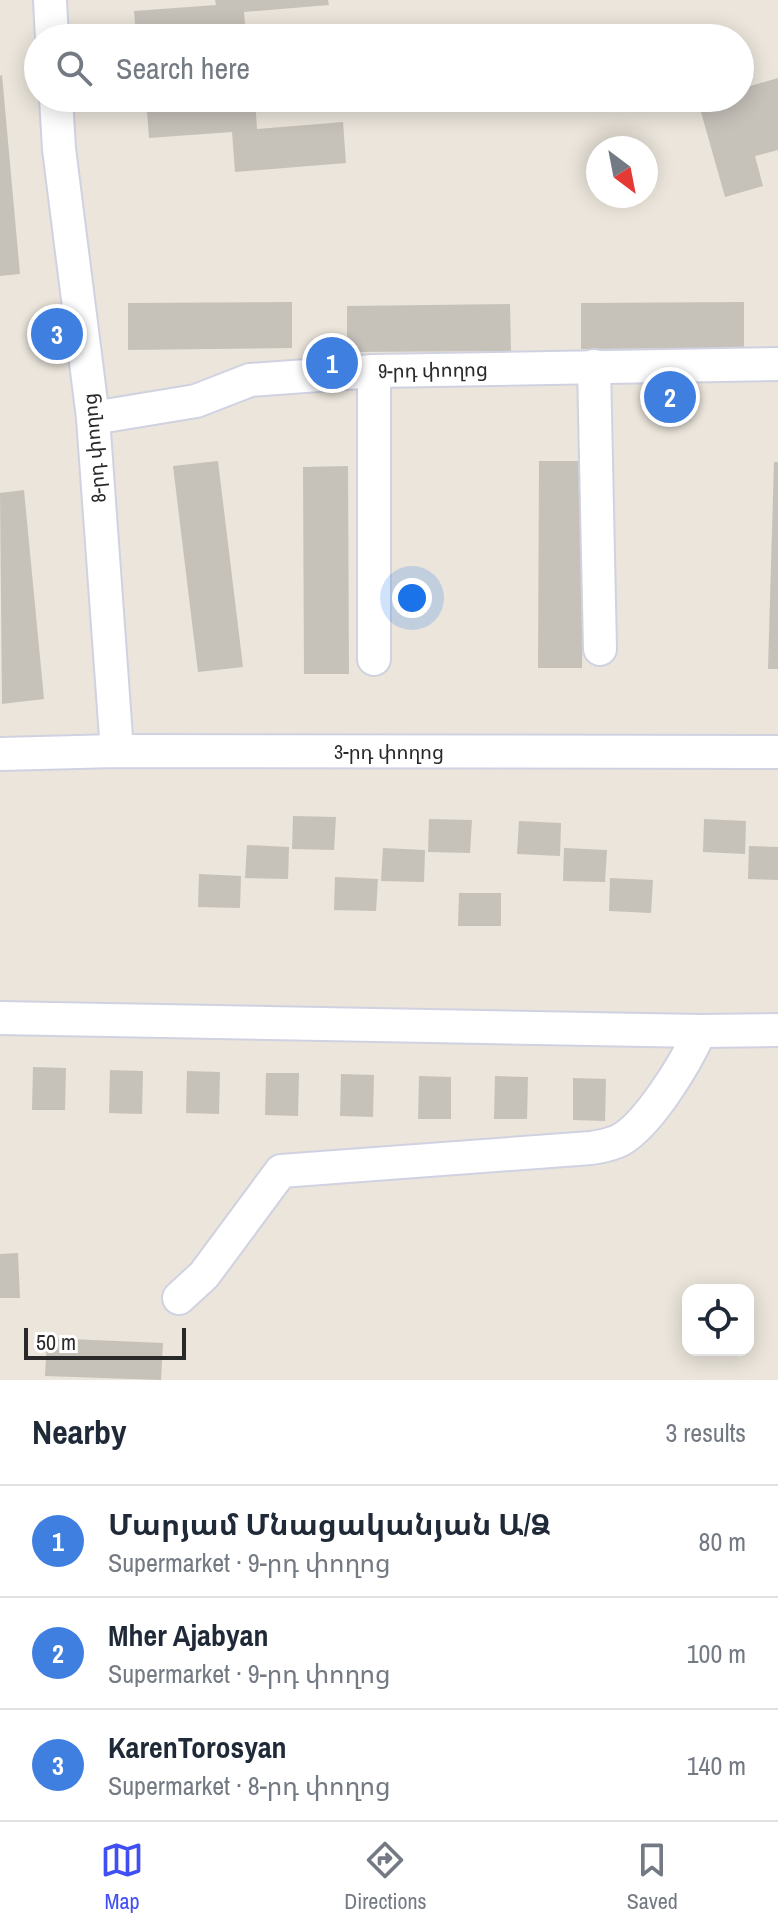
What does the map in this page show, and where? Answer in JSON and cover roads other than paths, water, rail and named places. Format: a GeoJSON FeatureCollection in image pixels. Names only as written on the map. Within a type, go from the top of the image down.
{"type":"FeatureCollection","features":[{"type":"Feature","properties":{"kind":"street"},"geometry":{"type":"LineString","coordinates":[[50,0],[51,24]]}},
{"type":"Feature","properties":{"kind":"street","name":"8-րդ փողոց"},"geometry":{"type":"LineString","coordinates":[[57,112],[93,418],[117,751]]}},
{"type":"Feature","properties":{"kind":"street","name":"9-րդ փողոց"},"geometry":{"type":"LineString","coordinates":[[93,418],[196,401],[250,380],[374,371],[778,364]]}},
{"type":"Feature","properties":{"kind":"street"},"geometry":{"type":"LineString","coordinates":[[594,366],[600,649]]}},
{"type":"Feature","properties":{"kind":"street"},"geometry":{"type":"LineString","coordinates":[[374,371],[374,659]]}},
{"type":"Feature","properties":{"kind":"street","name":"3-րդ փողոց"},"geometry":{"type":"LineString","coordinates":[[0,754],[117,751],[778,752]]}},
{"type":"Feature","properties":{"kind":"street"},"geometry":{"type":"LineString","coordinates":[[0,1018],[778,1030]]}},
{"type":"Feature","properties":{"kind":"street"},"geometry":{"type":"LineString","coordinates":[[179,1298],[204,1275],[281,1171],[591,1148],[618,1142],[665,1092],[689,1056],[700,1031]]}},
{"type":"Feature","properties":{"kind":"place","name":"KarenTorosyan"},"geometry":{"type":"Point","coordinates":[57,334]}},
{"type":"Feature","properties":{"kind":"place","name":"Մարյամ Մնացականյան Ա/Ձ"},"geometry":{"type":"Point","coordinates":[332,363]}},
{"type":"Feature","properties":{"kind":"place","name":"Mher Ajabyan"},"geometry":{"type":"Point","coordinates":[670,397]}}]}
